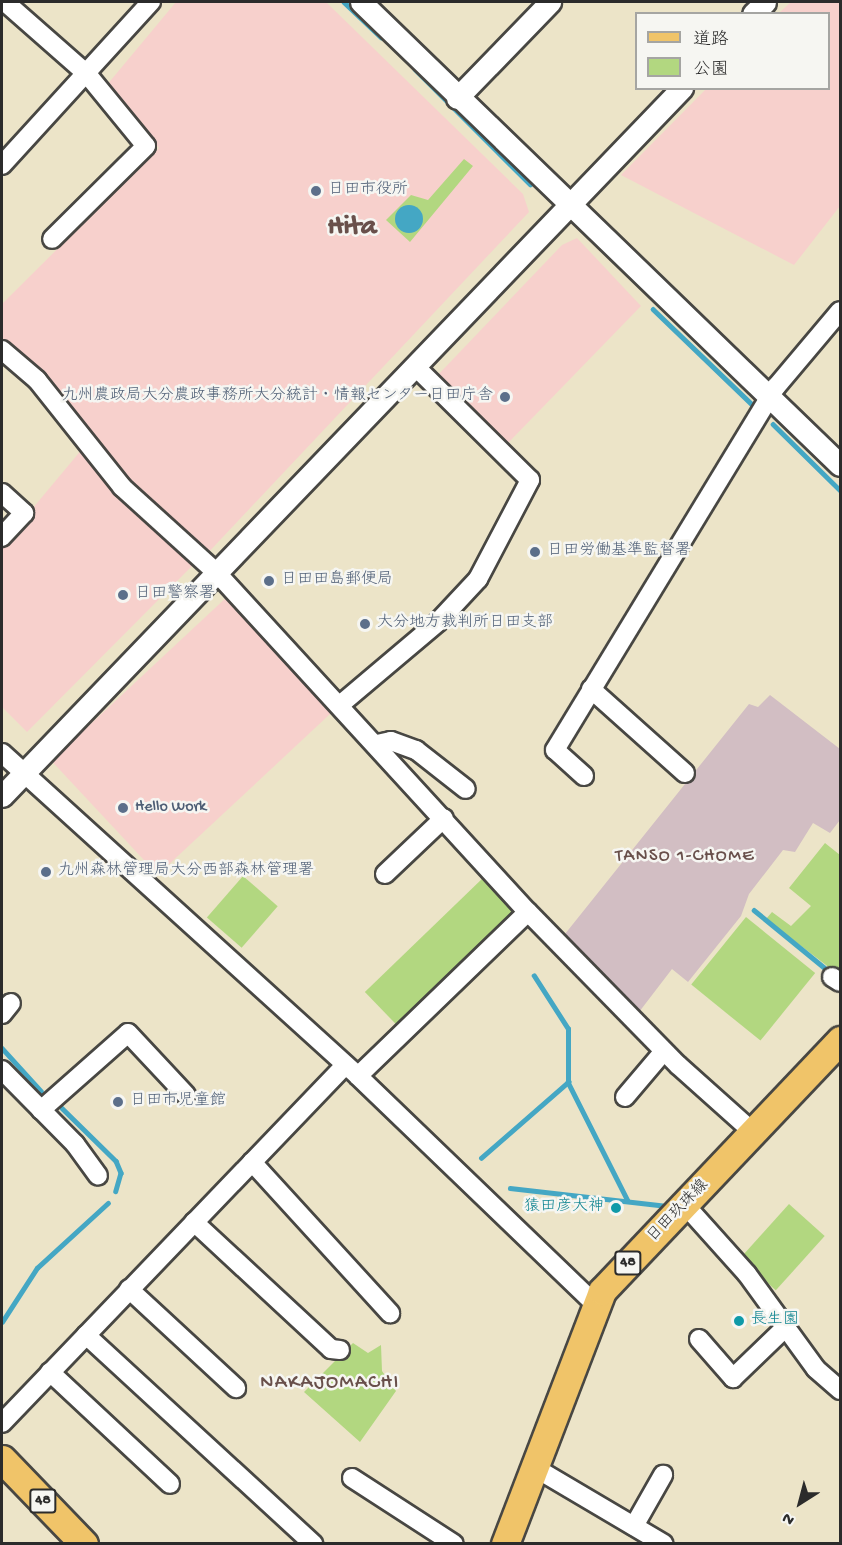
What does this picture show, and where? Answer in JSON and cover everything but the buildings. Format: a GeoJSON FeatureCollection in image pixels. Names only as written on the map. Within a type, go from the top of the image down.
{"type":"FeatureCollection","features":[{"type":"Feature","properties":{"kind":"main road","name":"日田玖珠線"},"geometry":{"type":"LineString","coordinates":[[505,1544],[537,1468],[602,1291],[686,1206],[840,1040]]}},
{"type":"Feature","properties":{"kind":"main road","name":"48"},"geometry":{"type":"LineString","coordinates":[[2,1459],[84,1544]]}},
{"type":"Feature","properties":{"kind":"street"},"geometry":{"type":"LineString","coordinates":[[5,2],[87,74],[146,146],[52,239]]}},
{"type":"Feature","properties":{"kind":"street"},"geometry":{"type":"LineString","coordinates":[[2,165],[151,2]]}},
{"type":"Feature","properties":{"kind":"street"},"geometry":{"type":"LineString","coordinates":[[361,2],[840,465]]}},
{"type":"Feature","properties":{"kind":"street"},"geometry":{"type":"LineString","coordinates":[[458,98],[544,4]]}},
{"type":"Feature","properties":{"kind":"street"},"geometry":{"type":"LineString","coordinates":[[2,796],[680,90]]}},
{"type":"Feature","properties":{"kind":"street"},"geometry":{"type":"LineString","coordinates":[[584,776],[555,750],[771,396],[840,311]]}},
{"type":"Feature","properties":{"kind":"street"},"geometry":{"type":"LineString","coordinates":[[2,350],[37,380],[122,487],[217,573],[341,704],[528,912],[664,1051],[754,1132]]}},
{"type":"Feature","properties":{"kind":"street"},"geometry":{"type":"LineString","coordinates":[[341,704],[438,622],[478,579],[530,480],[415,366]]}},
{"type":"Feature","properties":{"kind":"street"},"geometry":{"type":"LineString","coordinates":[[2,493],[24,513],[2,537]]}},
{"type":"Feature","properties":{"kind":"street"},"geometry":{"type":"LineString","coordinates":[[591,689],[685,773]]}},
{"type":"Feature","properties":{"kind":"street"},"geometry":{"type":"LineString","coordinates":[[377,744],[391,741],[416,750],[466,789]]}},
{"type":"Feature","properties":{"kind":"street"},"geometry":{"type":"LineString","coordinates":[[2,753],[351,1070],[596,1305]]}},
{"type":"Feature","properties":{"kind":"street"},"geometry":{"type":"LineString","coordinates":[[385,874],[444,818]]}},
{"type":"Feature","properties":{"kind":"street"},"geometry":{"type":"LineString","coordinates":[[2,1423],[252,1162],[528,912]]}},
{"type":"Feature","properties":{"kind":"street"},"geometry":{"type":"LineString","coordinates":[[41,1110],[128,1033],[186,1095]]}},
{"type":"Feature","properties":{"kind":"street"},"geometry":{"type":"LineString","coordinates":[[625,1097],[664,1051]]}},
{"type":"Feature","properties":{"kind":"street"},"geometry":{"type":"LineString","coordinates":[[2,1070],[41,1110],[98,1176]]}},
{"type":"Feature","properties":{"kind":"street"},"geometry":{"type":"LineString","coordinates":[[252,1162],[390,1312]]}},
{"type":"Feature","properties":{"kind":"street"},"geometry":{"type":"LineString","coordinates":[[686,1206],[747,1274],[816,1369],[840,1390]]}},
{"type":"Feature","properties":{"kind":"street"},"geometry":{"type":"LineString","coordinates":[[194,1222],[331,1349],[340,1350]]}},
{"type":"Feature","properties":{"kind":"street"},"geometry":{"type":"LineString","coordinates":[[129,1290],[236,1389]]}},
{"type":"Feature","properties":{"kind":"street"},"geometry":{"type":"LineString","coordinates":[[699,1339],[733,1378],[785,1328]]}},
{"type":"Feature","properties":{"kind":"street"},"geometry":{"type":"LineString","coordinates":[[86,1335],[313,1544]]}},
{"type":"Feature","properties":{"kind":"street"},"geometry":{"type":"LineString","coordinates":[[50,1372],[170,1484]]}},
{"type":"Feature","properties":{"kind":"street"},"geometry":{"type":"LineString","coordinates":[[537,1468],[664,1544]]}},
{"type":"Feature","properties":{"kind":"street"},"geometry":{"type":"LineString","coordinates":[[634,1526],[663,1475]]}},
{"type":"Feature","properties":{"kind":"street"},"geometry":{"type":"LineString","coordinates":[[352,1478],[454,1544]]}},
{"type":"Feature","properties":{"kind":"shaded area"},"geometry":{"type":"Polygon","coordinates":[[[176,2],[326,2],[523,194],[529,212],[205,556],[130,488],[2,344],[2,304],[159,148],[106,86],[176,2]]]}},
{"type":"Feature","properties":{"kind":"shaded area"},"geometry":{"type":"Polygon","coordinates":[[[791,2],[840,2],[840,206],[794,265],[621,175],[705,90],[830,90],[830,12],[780,12],[791,2]]]}},
{"type":"Feature","properties":{"kind":"shaded area"},"geometry":{"type":"Polygon","coordinates":[[[577,238],[641,306],[504,447],[435,378],[562,245],[577,238]]]}},
{"type":"Feature","properties":{"kind":"shaded area"},"geometry":{"type":"Polygon","coordinates":[[[83,448],[198,560],[27,732],[2,707],[2,545],[83,448]]]}},
{"type":"Feature","properties":{"kind":"shaded area"},"geometry":{"type":"Polygon","coordinates":[[[229,595],[335,709],[158,875],[51,761],[229,595]]]}},
{"type":"Feature","properties":{"kind":"shaded area"},"geometry":{"type":"Polygon","coordinates":[[[770,695],[840,749],[840,820],[830,833],[813,823],[795,852],[783,850],[749,894],[741,916],[688,982],[672,969],[636,1016],[561,939],[749,704],[758,707],[770,695]]]}},
{"type":"Feature","properties":{"kind":"green space"},"geometry":{"type":"Polygon","coordinates":[[[464,159],[473,166],[410,242],[386,220],[411,195],[428,200],[464,159]]]}},
{"type":"Feature","properties":{"kind":"green space"},"geometry":{"type":"Polygon","coordinates":[[[825,843],[840,855],[839,975],[766,919],[772,912],[791,926],[811,906],[789,888],[825,843]]]}},
{"type":"Feature","properties":{"kind":"green space"},"geometry":{"type":"Polygon","coordinates":[[[243,876],[278,906],[242,948],[207,918],[243,876]]]}},
{"type":"Feature","properties":{"kind":"green space"},"geometry":{"type":"Polygon","coordinates":[[[485,876],[520,912],[400,1028],[365,992],[485,876]]]}},
{"type":"Feature","properties":{"kind":"green space"},"geometry":{"type":"Polygon","coordinates":[[[746,917],[815,973],[760,1041],[691,985],[746,917]]]}},
{"type":"Feature","properties":{"kind":"green space"},"geometry":{"type":"Polygon","coordinates":[[[789,1204],[825,1236],[776,1290],[740,1258],[789,1204]]]}},
{"type":"Feature","properties":{"kind":"green space"},"geometry":{"type":"Polygon","coordinates":[[[353,1343],[368,1353],[381,1345],[382,1371],[396,1391],[360,1442],[304,1392],[353,1343]]]}},
{"type":"Feature","properties":{"kind":"water"},"geometry":{"type":"Polygon","coordinates":[[[409,205],[419,209],[423,219],[419,229],[409,233],[399,229],[395,219],[399,209],[409,205]]]}},
{"type":"Feature","properties":{"kind":"waterway"},"geometry":{"type":"LineString","coordinates":[[344,2],[381,37]]}},
{"type":"Feature","properties":{"kind":"waterway"},"geometry":{"type":"LineString","coordinates":[[415,69],[530,184]]}},
{"type":"Feature","properties":{"kind":"waterway"},"geometry":{"type":"LineString","coordinates":[[653,309],[757,409]]}},
{"type":"Feature","properties":{"kind":"waterway"},"geometry":{"type":"LineString","coordinates":[[773,424],[840,490]]}},
{"type":"Feature","properties":{"kind":"waterway"},"geometry":{"type":"LineString","coordinates":[[754,910],[831,973]]}},
{"type":"Feature","properties":{"kind":"waterway"},"geometry":{"type":"LineString","coordinates":[[481,1158],[568,1082],[568,1029],[534,976]]}},
{"type":"Feature","properties":{"kind":"waterway"},"geometry":{"type":"LineString","coordinates":[[2,1048],[41,1091]]}},
{"type":"Feature","properties":{"kind":"waterway"},"geometry":{"type":"LineString","coordinates":[[568,1082],[628,1201]]}},
{"type":"Feature","properties":{"kind":"waterway"},"geometry":{"type":"LineString","coordinates":[[62,1108],[116,1161],[121,1173],[116,1191]]}},
{"type":"Feature","properties":{"kind":"waterway"},"geometry":{"type":"LineString","coordinates":[[510,1188],[669,1206]]}},
{"type":"Feature","properties":{"kind":"waterway"},"geometry":{"type":"LineString","coordinates":[[2,1322],[37,1268],[108,1203]]}},
{"type":"Feature","properties":{"kind":"place","name":"日田市役所"},"geometry":{"type":"Point","coordinates":[316,191]}},
{"type":"Feature","properties":{"kind":"place","name":"九州農政局大分農政事務所大分統計・情報センター日田庁舎"},"geometry":{"type":"Point","coordinates":[505,397]}},
{"type":"Feature","properties":{"kind":"place","name":"日田労働基準監督署"},"geometry":{"type":"Point","coordinates":[535,552]}},
{"type":"Feature","properties":{"kind":"place","name":"日田田島郵便局"},"geometry":{"type":"Point","coordinates":[269,581]}},
{"type":"Feature","properties":{"kind":"place","name":"日田警察署"},"geometry":{"type":"Point","coordinates":[123,595]}},
{"type":"Feature","properties":{"kind":"place","name":"大分地方裁判所日田支部"},"geometry":{"type":"Point","coordinates":[365,624]}},
{"type":"Feature","properties":{"kind":"place","name":"Hello Work"},"geometry":{"type":"Point","coordinates":[123,808]}},
{"type":"Feature","properties":{"kind":"place","name":"九州森林管理局大分西部森林管理署"},"geometry":{"type":"Point","coordinates":[46,872]}},
{"type":"Feature","properties":{"kind":"place","name":"日田市児童館"},"geometry":{"type":"Point","coordinates":[118,1102]}},
{"type":"Feature","properties":{"kind":"place","name":"猿田彦大神"},"geometry":{"type":"Point","coordinates":[616,1208]}},
{"type":"Feature","properties":{"kind":"place","name":"長生園"},"geometry":{"type":"Point","coordinates":[739,1321]}},
{"type":"Feature","properties":{"kind":"district","name":"Hita"},"geometry":{"type":"Point","coordinates":[352,228]}},
{"type":"Feature","properties":{"kind":"district","name":"TANSO 1-CHOME"},"geometry":{"type":"Point","coordinates":[685,857]}},
{"type":"Feature","properties":{"kind":"district","name":"NAKAJOMACHI"},"geometry":{"type":"Point","coordinates":[330,1383]}}]}
